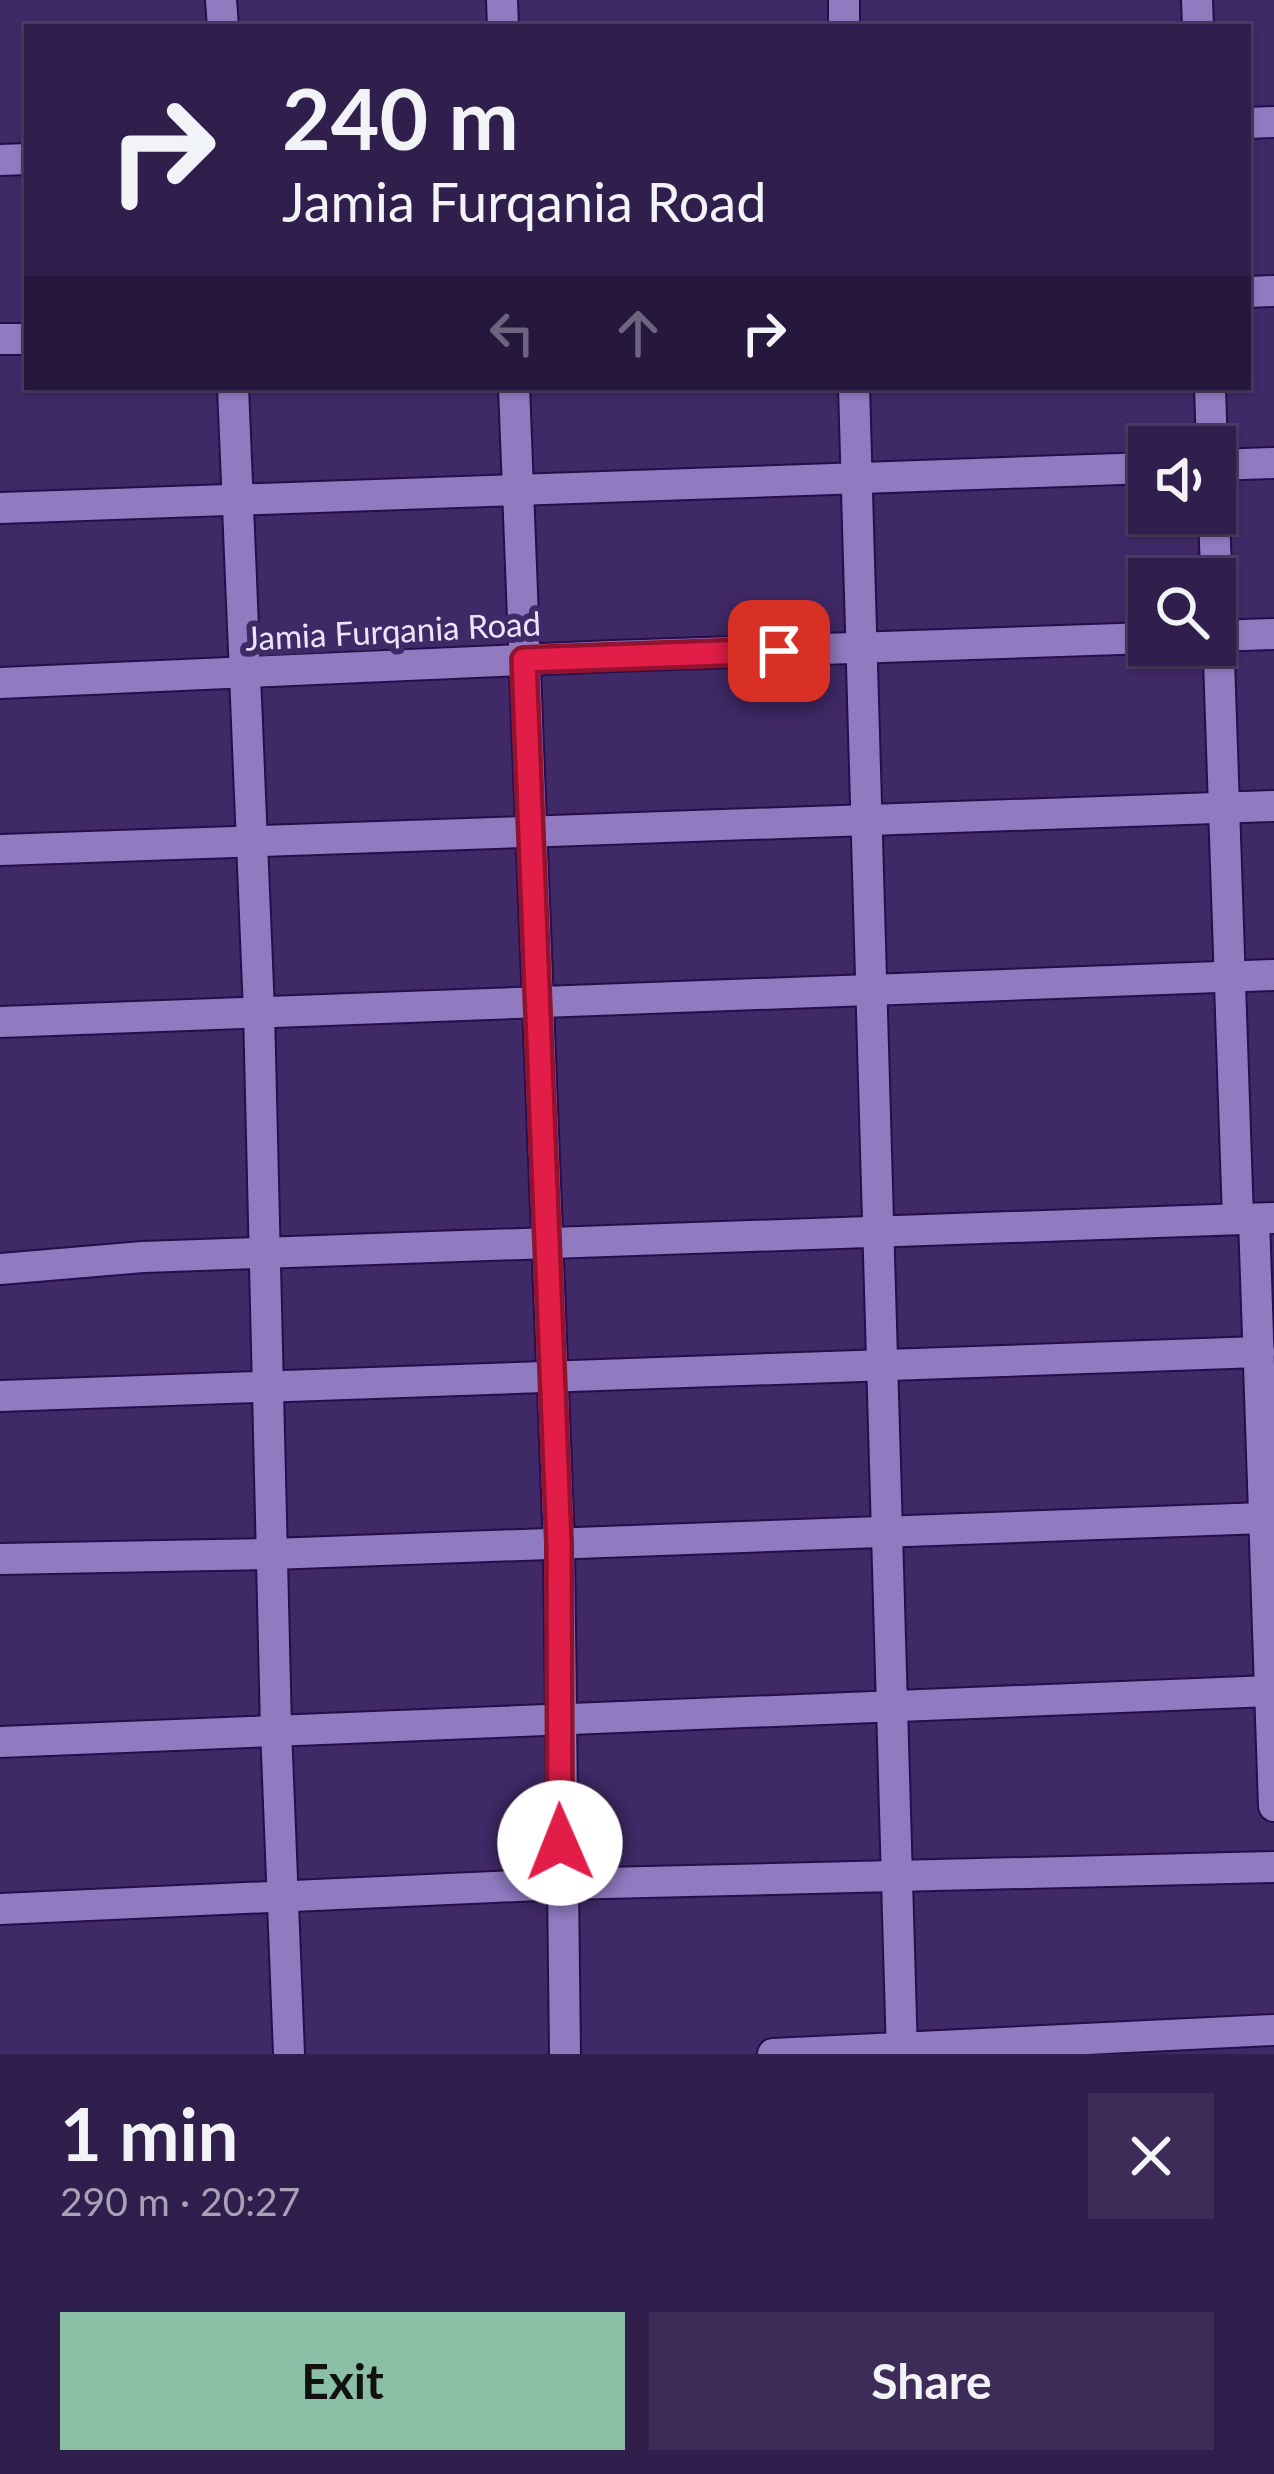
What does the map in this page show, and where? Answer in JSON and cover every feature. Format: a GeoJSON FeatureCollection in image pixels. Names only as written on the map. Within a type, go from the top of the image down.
{"type":"FeatureCollection","features":[{"type":"Feature","properties":{"kind":"street"},"geometry":{"type":"LineString","coordinates":[[233,390],[259,1011],[276,1729],[289,2054]]}},
{"type":"Feature","properties":{"kind":"street"},"geometry":{"type":"LineString","coordinates":[[514,390],[559,1544],[565,2054]]}},
{"type":"Feature","properties":{"kind":"street"},"geometry":{"type":"LineString","coordinates":[[854,390],[902,2051]]}},
{"type":"Feature","properties":{"kind":"street"},"geometry":{"type":"LineString","coordinates":[[1210,390],[1211,426]]}},
{"type":"Feature","properties":{"kind":"street"},"geometry":{"type":"LineString","coordinates":[[1236,464],[1274,463]]}},
{"type":"Feature","properties":{"kind":"street"},"geometry":{"type":"LineString","coordinates":[[0,508],[1128,469]]}},
{"type":"Feature","properties":{"kind":"street"},"geometry":{"type":"LineString","coordinates":[[1236,635],[1274,634]]}},
{"type":"Feature","properties":{"kind":"street","name":"Jamia Furqania Road"},"geometry":{"type":"LineString","coordinates":[[0,683],[1128,639]]}},
{"type":"Feature","properties":{"kind":"street"},"geometry":{"type":"LineString","coordinates":[[1218,666],[1230,977],[1255,1219],[1274,1806]]}},
{"type":"Feature","properties":{"kind":"street"},"geometry":{"type":"LineString","coordinates":[[0,850],[1274,806]]}},
{"type":"Feature","properties":{"kind":"street"},"geometry":{"type":"LineString","coordinates":[[0,1022],[1274,975]]}},
{"type":"Feature","properties":{"kind":"street"},"geometry":{"type":"LineString","coordinates":[[0,1268],[143,1257],[1255,1219]]}},
{"type":"Feature","properties":{"kind":"street"},"geometry":{"type":"LineString","coordinates":[[0,1396],[1258,1352]]}},
{"type":"Feature","properties":{"kind":"street"},"geometry":{"type":"LineString","coordinates":[[0,1559],[272,1554],[1264,1518]]}},
{"type":"Feature","properties":{"kind":"street"},"geometry":{"type":"LineString","coordinates":[[0,1742],[1270,1691]]}},
{"type":"Feature","properties":{"kind":"street"},"geometry":{"type":"LineString","coordinates":[[0,1909],[561,1884],[1274,1867]]}},
{"type":"Feature","properties":{"kind":"street"},"geometry":{"type":"LineString","coordinates":[[773,2054],[1274,2030]]}},
{"type":"Feature","properties":{"kind":"route"},"geometry":{"type":"LineString","coordinates":[[560,1843],[559,1544],[524,660],[779,651]]}}]}
